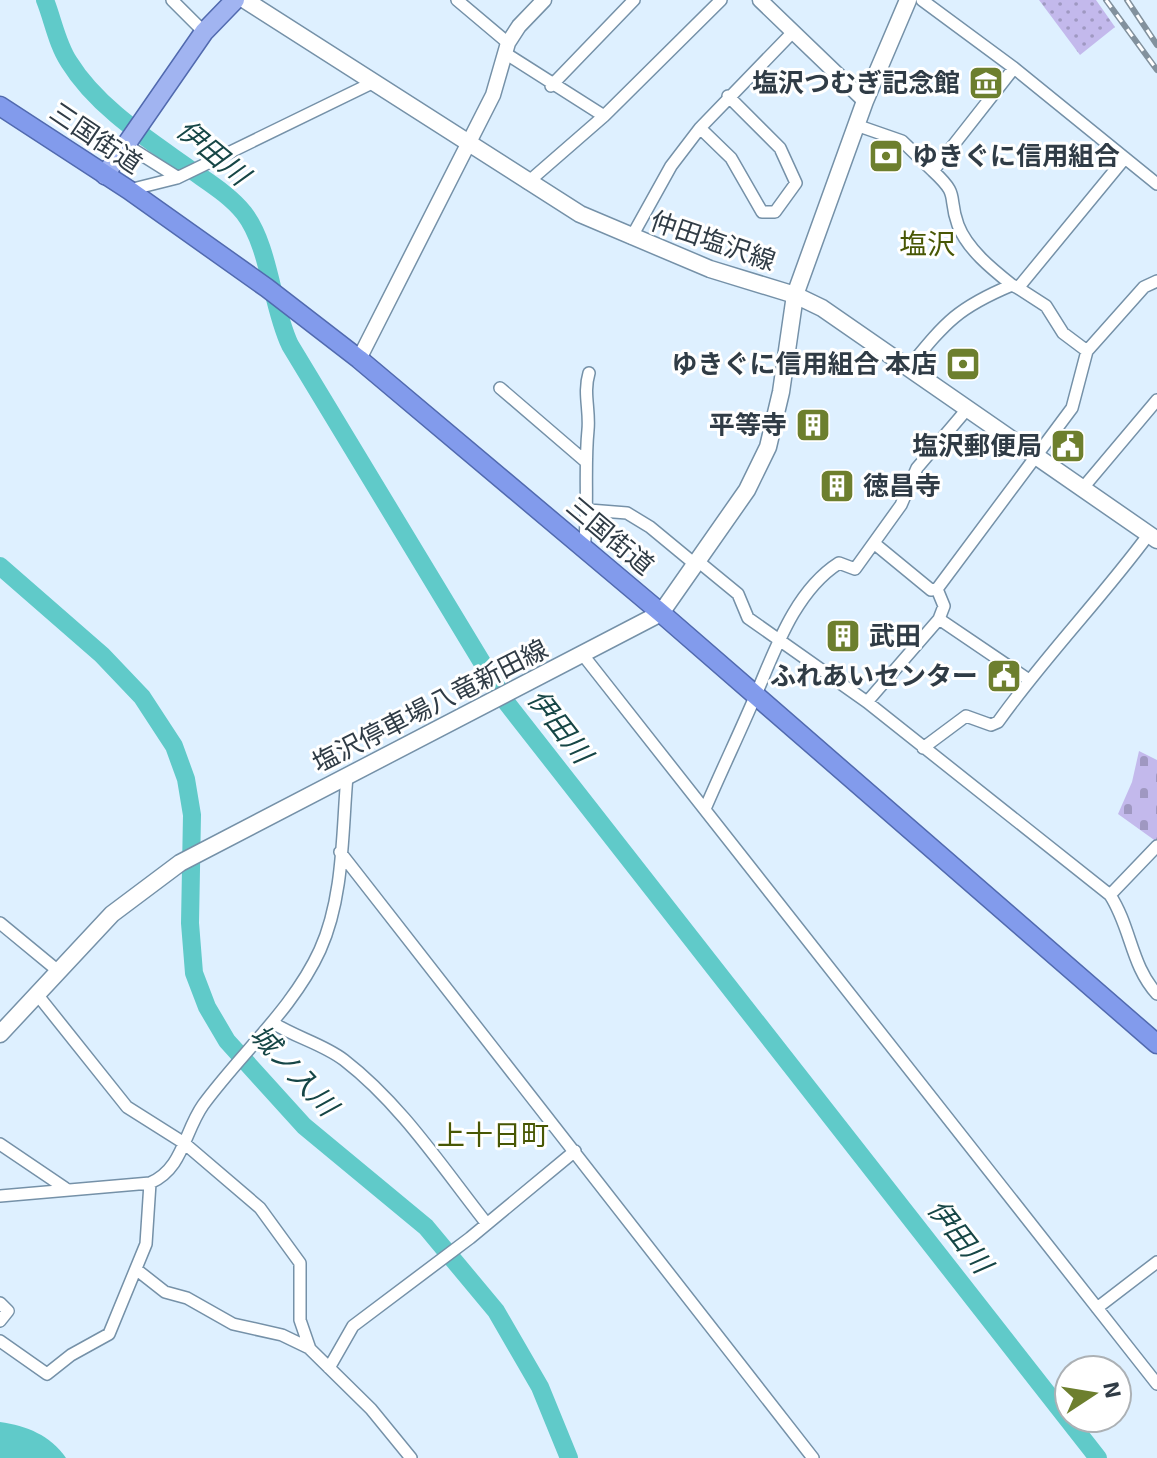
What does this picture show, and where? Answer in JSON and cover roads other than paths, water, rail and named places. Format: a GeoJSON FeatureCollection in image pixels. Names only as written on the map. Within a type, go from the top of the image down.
{"type":"FeatureCollection","features":[{"type":"Feature","properties":{"kind":"highway","name":"三国街道"},"geometry":{"type":"LineString","coordinates":[[0,106],[129,190],[267,288],[359,359],[661,613],[754,697],[1157,1044]]}},
{"type":"Feature","properties":{"kind":"main road"},"geometry":{"type":"LineString","coordinates":[[105,175],[204,32],[235,0]]}},
{"type":"Feature","properties":{"kind":"main road","name":"仲田塩沢線"},"geometry":{"type":"LineString","coordinates":[[245,0],[470,143],[527,183],[631,238],[710,269],[795,295],[822,308],[1153,537]]}},
{"type":"Feature","properties":{"kind":"main road"},"geometry":{"type":"LineString","coordinates":[[661,613],[747,490],[768,447],[781,392],[795,295],[865,101],[908,0]]}},
{"type":"Feature","properties":{"kind":"main road","name":"塩沢停車場八竜新田線"},"geometry":{"type":"LineString","coordinates":[[57,970],[112,914],[180,863],[490,699],[583,655],[661,613]]}},
{"type":"Feature","properties":{"kind":"main road"},"geometry":{"type":"LineString","coordinates":[[0,1034],[57,970]]}},
{"type":"Feature","properties":{"kind":"street"},"geometry":{"type":"LineString","coordinates":[[172,0],[204,32]]}},
{"type":"Feature","properties":{"kind":"street"},"geometry":{"type":"LineString","coordinates":[[457,0],[551,86],[604,116]]}},
{"type":"Feature","properties":{"kind":"street"},"geometry":{"type":"LineString","coordinates":[[359,359],[493,95],[506,48],[519,26],[544,0]]}},
{"type":"Feature","properties":{"kind":"street"},"geometry":{"type":"LineString","coordinates":[[551,86],[634,0]]}},
{"type":"Feature","properties":{"kind":"street"},"geometry":{"type":"LineString","coordinates":[[527,183],[604,116],[721,0]]}},
{"type":"Feature","properties":{"kind":"street"},"geometry":{"type":"LineString","coordinates":[[760,0],[865,101]]}},
{"type":"Feature","properties":{"kind":"street"},"geometry":{"type":"LineString","coordinates":[[922,0],[1014,68],[1157,184]]}},
{"type":"Feature","properties":{"kind":"street"},"geometry":{"type":"LineString","coordinates":[[631,238],[671,166],[700,128],[792,33]]}},
{"type":"Feature","properties":{"kind":"street"},"geometry":{"type":"LineString","coordinates":[[933,171],[1014,68]]}},
{"type":"Feature","properties":{"kind":"street"},"geometry":{"type":"LineString","coordinates":[[129,190],[177,178],[372,83]]}},
{"type":"Feature","properties":{"kind":"street"},"geometry":{"type":"LineString","coordinates":[[700,128],[731,158],[762,212],[775,212],[796,183],[780,148],[728,96]]}},
{"type":"Feature","properties":{"kind":"street"},"geometry":{"type":"LineString","coordinates":[[856,125],[902,141],[952,189],[958,224],[965,238],[1015,286],[1046,306],[1063,333],[1087,351]]}},
{"type":"Feature","properties":{"kind":"street"},"geometry":{"type":"LineString","coordinates":[[126,145],[177,178]]}},
{"type":"Feature","properties":{"kind":"street"},"geometry":{"type":"LineString","coordinates":[[909,367],[950,317],[1015,286],[1125,158]]}},
{"type":"Feature","properties":{"kind":"street"},"geometry":{"type":"LineString","coordinates":[[875,544],[931,590],[937,589],[1072,408],[1087,351],[1144,287],[1157,281]]}},
{"type":"Feature","properties":{"kind":"street"},"geometry":{"type":"LineString","coordinates":[[584,549],[589,510],[585,461],[588,428],[585,386],[589,373]]}},
{"type":"Feature","properties":{"kind":"street"},"geometry":{"type":"LineString","coordinates":[[500,388],[585,461]]}},
{"type":"Feature","properties":{"kind":"street"},"geometry":{"type":"LineString","coordinates":[[1082,489],[1157,400]]}},
{"type":"Feature","properties":{"kind":"street"},"geometry":{"type":"LineString","coordinates":[[705,809],[779,638],[797,607],[827,570],[839,563],[855,569],[901,505],[917,468],[968,408]]}},
{"type":"Feature","properties":{"kind":"street"},"geometry":{"type":"LineString","coordinates":[[589,510],[627,513],[650,527],[738,594],[748,618],[867,702],[1110,895],[1122,914],[1143,979],[1157,994]]}},
{"type":"Feature","properties":{"kind":"street"},"geometry":{"type":"LineString","coordinates":[[923,748],[966,716],[991,725],[998,722],[1063,636],[1153,537]]}},
{"type":"Feature","properties":{"kind":"street"},"geometry":{"type":"LineString","coordinates":[[867,702],[939,619],[944,606],[937,589]]}},
{"type":"Feature","properties":{"kind":"street"},"geometry":{"type":"LineString","coordinates":[[939,619],[1029,680]]}},
{"type":"Feature","properties":{"kind":"street"},"geometry":{"type":"LineString","coordinates":[[583,655],[1157,1384]]}},
{"type":"Feature","properties":{"kind":"street"},"geometry":{"type":"LineString","coordinates":[[0,1196],[150,1183],[162,1178],[175,1164],[203,1106],[273,1023],[320,950],[337,892],[347,776]]}},
{"type":"Feature","properties":{"kind":"street"},"geometry":{"type":"LineString","coordinates":[[1110,895],[1157,846]]}},
{"type":"Feature","properties":{"kind":"street"},"geometry":{"type":"LineString","coordinates":[[340,852],[813,1458]]}},
{"type":"Feature","properties":{"kind":"street"},"geometry":{"type":"LineString","coordinates":[[0,923],[57,970]]}},
{"type":"Feature","properties":{"kind":"street"},"geometry":{"type":"LineString","coordinates":[[36,993],[127,1107],[184,1143],[260,1208],[300,1263],[300,1320],[310,1349]]}},
{"type":"Feature","properties":{"kind":"street"},"geometry":{"type":"LineString","coordinates":[[273,1023],[300,1040],[324,1046],[388,1098],[487,1224]]}},
{"type":"Feature","properties":{"kind":"street"},"geometry":{"type":"LineString","coordinates":[[0,1144],[65,1188]]}},
{"type":"Feature","properties":{"kind":"street"},"geometry":{"type":"LineString","coordinates":[[329,1368],[353,1326],[470,1238],[575,1151]]}},
{"type":"Feature","properties":{"kind":"street"},"geometry":{"type":"LineString","coordinates":[[0,1341],[47,1374],[71,1355],[109,1334],[146,1244],[150,1183]]}},
{"type":"Feature","properties":{"kind":"street"},"geometry":{"type":"LineString","coordinates":[[1097,1308],[1157,1262]]}},
{"type":"Feature","properties":{"kind":"street"},"geometry":{"type":"LineString","coordinates":[[137,1270],[165,1292],[187,1298],[233,1324],[282,1335],[310,1349],[371,1409],[411,1458]]}},
{"type":"Feature","properties":{"kind":"street"},"geometry":{"type":"LineString","coordinates":[[0,1303],[8,1311],[0,1321]]}},
{"type":"Feature","properties":{"kind":"waterway","name":"伊田川"},"geometry":{"type":"LineString","coordinates":[[45,0],[65,55],[93,93],[155,145],[217,188],[244,213],[265,259],[290,345],[506,702],[1098,1458]]}},
{"type":"Feature","properties":{"kind":"waterway","name":"城ノ入川"},"geometry":{"type":"LineString","coordinates":[[0,566],[102,655],[142,697],[174,746],[186,779],[192,815],[190,923],[194,973],[207,1007],[227,1041],[304,1126],[426,1227],[496,1311],[540,1387],[569,1458]]}},
{"type":"Feature","properties":{"kind":"railway"},"geometry":{"type":"LineString","coordinates":[[1106,0],[1157,70]]}},
{"type":"Feature","properties":{"kind":"railway"},"geometry":{"type":"LineString","coordinates":[[1127,0],[1157,45]]}},
{"type":"Feature","properties":{"kind":"place","name":"塩沢つむぎ記念館"},"geometry":{"type":"Point","coordinates":[986,83]}},
{"type":"Feature","properties":{"kind":"place","name":"ゆきぐに信用組合"},"geometry":{"type":"Point","coordinates":[886,156]}},
{"type":"Feature","properties":{"kind":"place","name":"ゆきぐに信用組合 本店"},"geometry":{"type":"Point","coordinates":[963,364]}},
{"type":"Feature","properties":{"kind":"place","name":"平等寺"},"geometry":{"type":"Point","coordinates":[813,425]}},
{"type":"Feature","properties":{"kind":"place","name":"塩沢郵便局"},"geometry":{"type":"Point","coordinates":[1068,446]}},
{"type":"Feature","properties":{"kind":"place","name":"徳昌寺"},"geometry":{"type":"Point","coordinates":[837,486]}},
{"type":"Feature","properties":{"kind":"place","name":"武田"},"geometry":{"type":"Point","coordinates":[843,636]}},
{"type":"Feature","properties":{"kind":"place","name":"ふれあいセンター"},"geometry":{"type":"Point","coordinates":[1004,676]}},
{"type":"Feature","properties":{"kind":"district","name":"塩沢"},"geometry":{"type":"Point","coordinates":[927,244]}},
{"type":"Feature","properties":{"kind":"district","name":"上十日町"},"geometry":{"type":"Point","coordinates":[493,1135]}}]}
